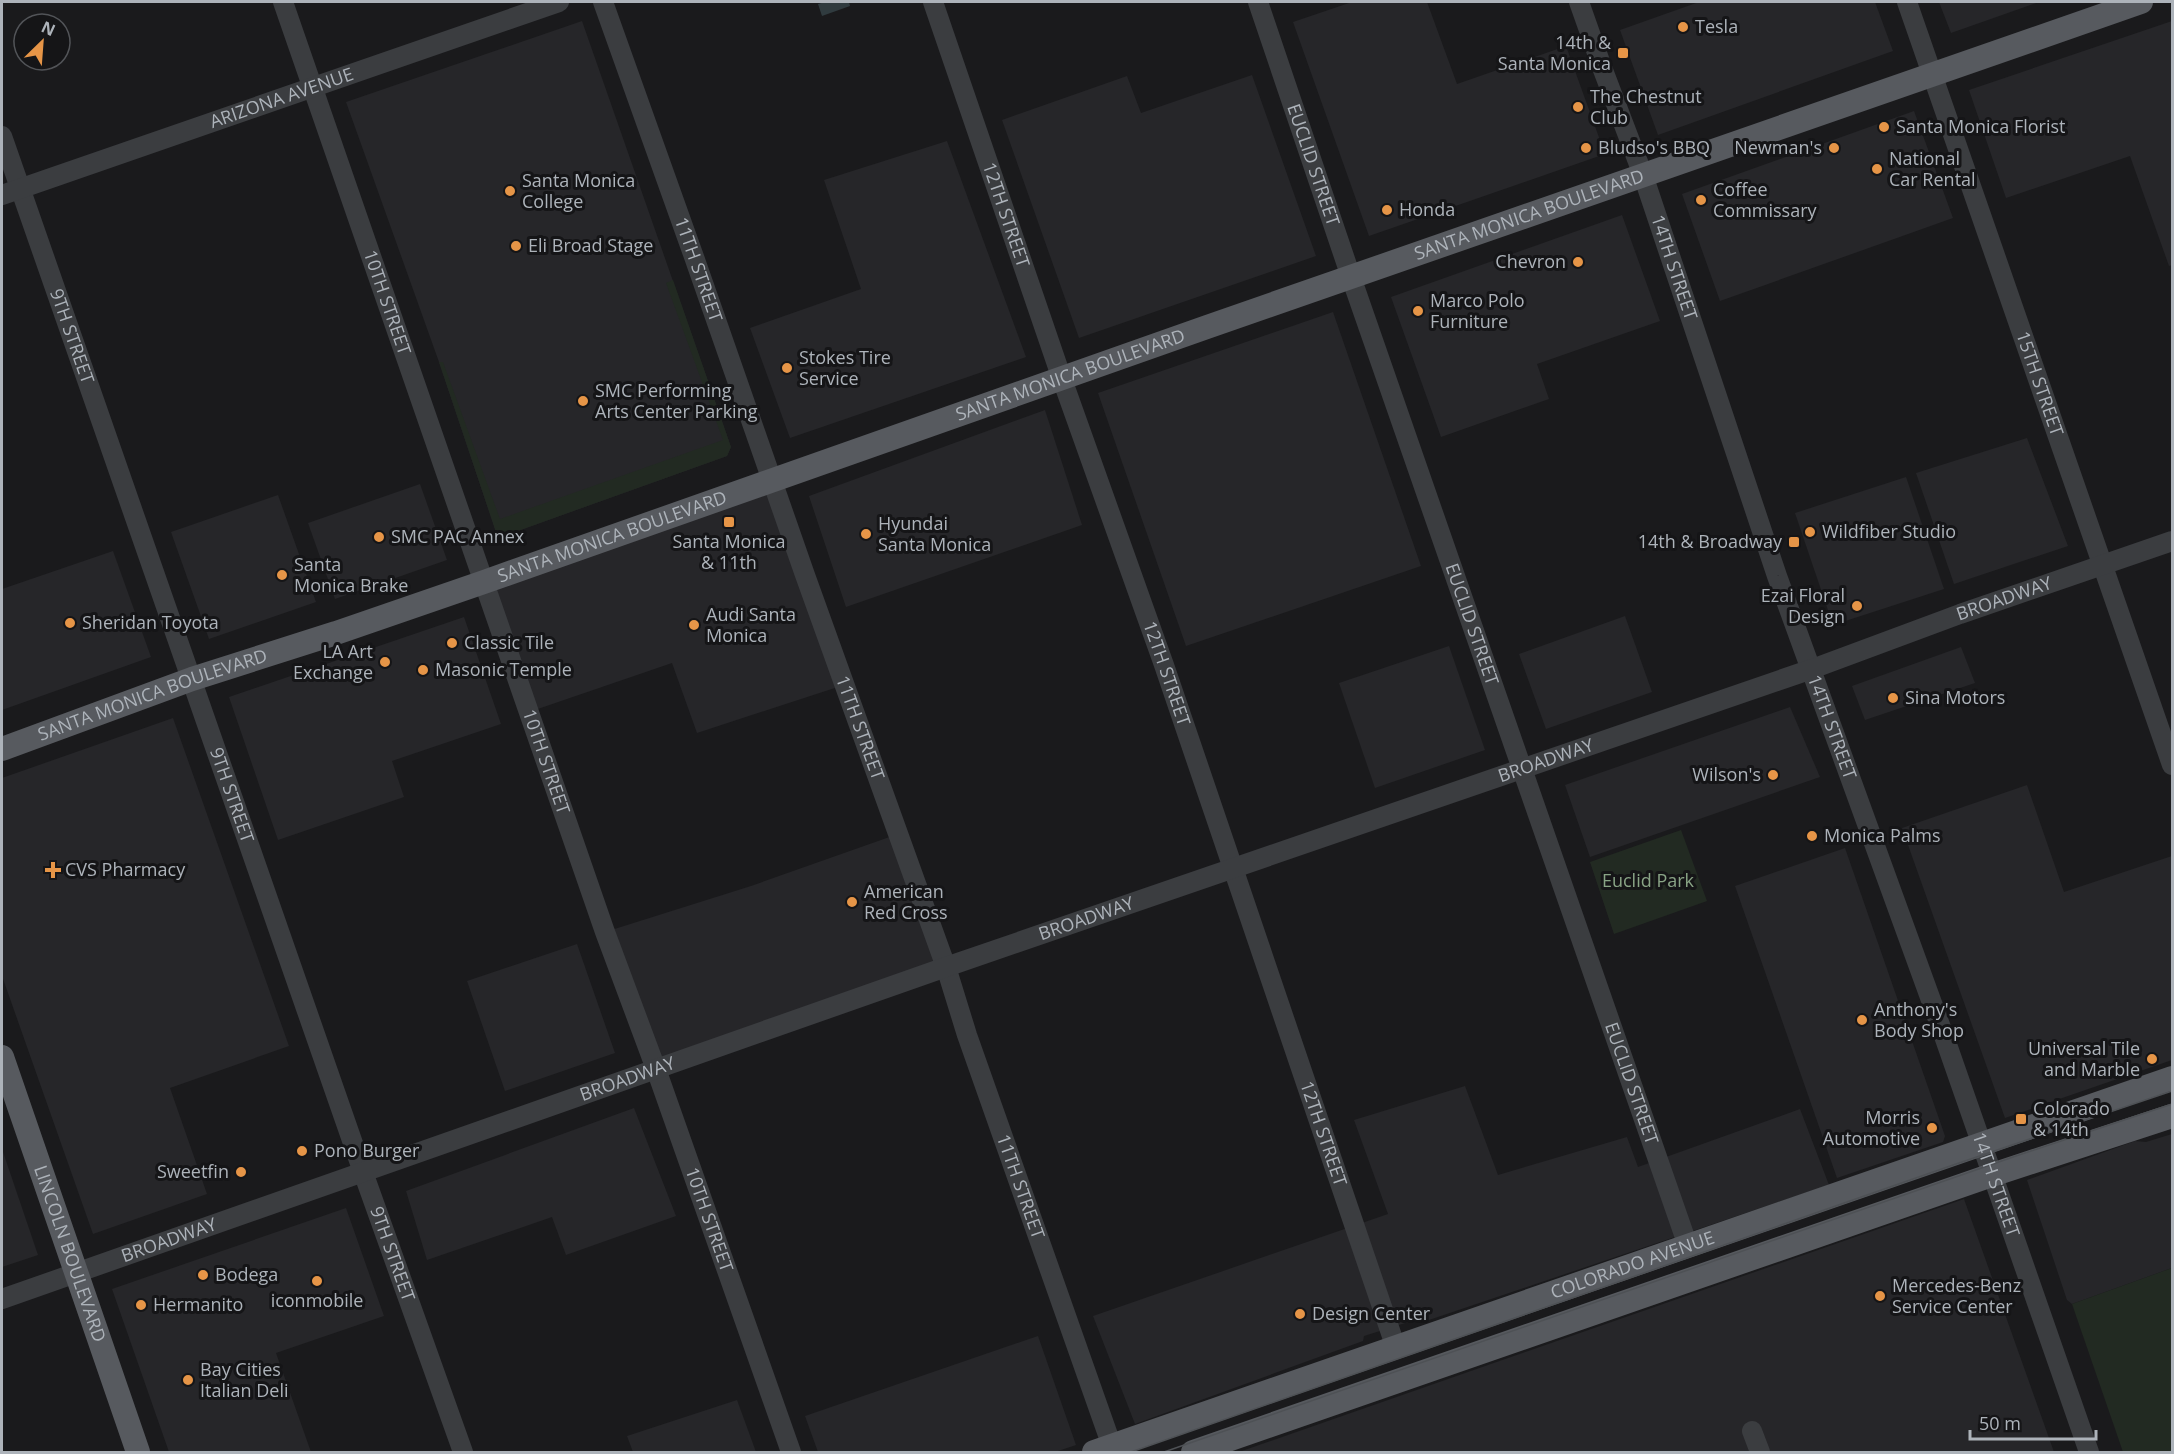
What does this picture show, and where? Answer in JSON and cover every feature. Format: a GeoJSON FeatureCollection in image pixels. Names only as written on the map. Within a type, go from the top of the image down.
{"type":"FeatureCollection","features":[{"type":"Feature","properties":{"kind":"main road","name":"SANTA MONICA BOULEVARD"},"geometry":{"type":"LineString","coordinates":[[2,749],[192,679],[484,582],[2141,2]]}},
{"type":"Feature","properties":{"kind":"main road","name":"LINCOLN BOULEVARD"},"geometry":{"type":"LineString","coordinates":[[2,1057],[138,1452]]}},
{"type":"Feature","properties":{"kind":"main road","name":"COLORADO AVENUE"},"geometry":{"type":"LineString","coordinates":[[1107,1450],[2172,1078]]}},
{"type":"Feature","properties":{"kind":"main road","name":"COLORADO AVENUE"},"geometry":{"type":"LineString","coordinates":[[1193,1452],[1992,1175],[2172,1116]]}},
{"type":"Feature","properties":{"kind":"street","name":"10TH STREET"},"geometry":{"type":"LineString","coordinates":[[284,2],[605,932],[656,1069],[791,1452]]}},
{"type":"Feature","properties":{"kind":"street","name":"ARIZONA AVENUE"},"geometry":{"type":"LineString","coordinates":[[2,195],[559,2]]}},
{"type":"Feature","properties":{"kind":"street","name":"11TH STREET"},"geometry":{"type":"LineString","coordinates":[[603,2],[946,967],[1107,1450]]}},
{"type":"Feature","properties":{"kind":"street","name":"12TH STREET"},"geometry":{"type":"LineString","coordinates":[[933,2],[1062,380],[1234,868],[1396,1348]]}},
{"type":"Feature","properties":{"kind":"street","name":"EUCLID STREET"},"geometry":{"type":"LineString","coordinates":[[1258,2],[1350,277],[1688,1246]]}},
{"type":"Feature","properties":{"kind":"street","name":"14TH STREET"},"geometry":{"type":"LineString","coordinates":[[1579,2],[1643,175],[1770,554],[1840,754],[1944,1036],[2089,1452]]}},
{"type":"Feature","properties":{"kind":"street","name":"15TH STREET"},"geometry":{"type":"LineString","coordinates":[[1907,2],[2172,765]]}},
{"type":"Feature","properties":{"kind":"street","name":"9TH STREET"},"geometry":{"type":"LineString","coordinates":[[2,136],[363,1172],[463,1452]]}},
{"type":"Feature","properties":{"kind":"street","name":"BROADWAY"},"geometry":{"type":"LineString","coordinates":[[2,1299],[221,1224],[946,967],[1521,767],[1812,669],[1960,614],[2172,541]]}},
{"type":"Feature","properties":{"kind":"street"},"geometry":{"type":"LineString","coordinates":[[1752,1431],[1760,1452]]}},
{"type":"Feature","properties":{"kind":"shaded area"},"geometry":{"type":"Polygon","coordinates":[[[849,2],[850,6],[822,16],[818,4],[849,2]]]}},
{"type":"Feature","properties":{"kind":"shaded area"},"geometry":{"type":"Polygon","coordinates":[[[1352,2],[1427,2],[1457,84],[1566,46],[1605,154],[1369,236],[1293,22],[1352,2]]]}},
{"type":"Feature","properties":{"kind":"shaded area"},"geometry":{"type":"Polygon","coordinates":[[[1699,2],[1875,2],[1893,51],[1658,135],[1620,30],[1699,2]]]}},
{"type":"Feature","properties":{"kind":"shaded area"},"geometry":{"type":"Polygon","coordinates":[[[1939,2],[2039,2],[1951,33],[1939,2]]]}},
{"type":"Feature","properties":{"kind":"shaded area","name":"Santa Monica College"},"geometry":{"type":"Polygon","coordinates":[[[582,21],[731,447],[727,456],[498,538],[439,362],[346,102],[582,21]]]}},
{"type":"Feature","properties":{"kind":"shaded area"},"geometry":{"type":"Polygon","coordinates":[[[2172,21],[2172,265],[2169,266],[2130,156],[2006,198],[1969,90],[2172,21]]]}},
{"type":"Feature","properties":{"kind":"shaded area"},"geometry":{"type":"Polygon","coordinates":[[[1252,75],[1316,256],[1079,338],[1002,120],[1127,76],[1141,113],[1252,75]]]}},
{"type":"Feature","properties":{"kind":"shaded area"},"geometry":{"type":"Polygon","coordinates":[[[1914,111],[1953,218],[1720,301],[1682,194],[1914,111]]]}},
{"type":"Feature","properties":{"kind":"shaded area"},"geometry":{"type":"Polygon","coordinates":[[[947,141],[1026,357],[790,438],[750,328],[861,289],[824,180],[947,141]]]}},
{"type":"Feature","properties":{"kind":"shaded area"},"geometry":{"type":"Polygon","coordinates":[[[1622,215],[1660,321],[1537,364],[1549,399],[1441,437],[1391,297],[1622,215]]]}},
{"type":"Feature","properties":{"kind":"shaded area"},"geometry":{"type":"Polygon","coordinates":[[[1333,312],[1421,566],[1186,646],[1098,393],[1333,312]]]}},
{"type":"Feature","properties":{"kind":"shaded area"},"geometry":{"type":"Polygon","coordinates":[[[1045,410],[1082,525],[846,607],[809,496],[1045,410]]]}},
{"type":"Feature","properties":{"kind":"shaded area"},"geometry":{"type":"Polygon","coordinates":[[[2027,438],[2068,546],[1954,584],[1916,473],[2027,438]]]}},
{"type":"Feature","properties":{"kind":"shaded area"},"geometry":{"type":"Polygon","coordinates":[[[1906,477],[1944,589],[1833,625],[1795,513],[1906,477]]]}},
{"type":"Feature","properties":{"kind":"shaded area"},"geometry":{"type":"Polygon","coordinates":[[[772,480],[844,685],[697,733],[672,663],[529,712],[484,582],[772,480]]]}},
{"type":"Feature","properties":{"kind":"shaded area","name":"SMC PAC Annex"},"geometry":{"type":"Polygon","coordinates":[[[420,484],[447,560],[335,599],[308,523],[420,484]]]}},
{"type":"Feature","properties":{"kind":"shaded area"},"geometry":{"type":"Polygon","coordinates":[[[278,495],[316,602],[209,639],[171,532],[278,495]]]}},
{"type":"Feature","properties":{"kind":"shaded area","name":"Sheridan Toyota"},"geometry":{"type":"Polygon","coordinates":[[[113,551],[151,657],[2,710],[2,589],[113,551]]]}},
{"type":"Feature","properties":{"kind":"shaded area"},"geometry":{"type":"Polygon","coordinates":[[[1625,616],[1652,692],[1546,729],[1519,654],[1625,616]]]}},
{"type":"Feature","properties":{"kind":"shaded area"},"geometry":{"type":"Polygon","coordinates":[[[464,617],[501,724],[392,761],[404,797],[278,840],[229,697],[464,617]]]}},
{"type":"Feature","properties":{"kind":"shaded area"},"geometry":{"type":"Polygon","coordinates":[[[1449,646],[1485,750],[1375,788],[1339,683],[1449,646]]]}},
{"type":"Feature","properties":{"kind":"shaded area"},"geometry":{"type":"Polygon","coordinates":[[[1961,647],[1975,683],[1865,720],[1852,686],[1961,647]]]}},
{"type":"Feature","properties":{"kind":"shaded area"},"geometry":{"type":"Polygon","coordinates":[[[1790,707],[1820,777],[1590,857],[1565,785],[1790,707]]]}},
{"type":"Feature","properties":{"kind":"shaded area"},"geometry":{"type":"Polygon","coordinates":[[[173,718],[289,1046],[170,1088],[207,1194],[93,1234],[2,976],[2,778],[173,718]]]}},
{"type":"Feature","properties":{"kind":"shaded area"},"geometry":{"type":"Polygon","coordinates":[[[2027,785],[2064,892],[2172,856],[2172,1060],[2005,1118],[1902,828],[2027,785]]]}},
{"type":"Feature","properties":{"kind":"shaded area"},"geometry":{"type":"Polygon","coordinates":[[[898,834],[946,967],[656,1069],[605,932],[751,886],[898,834]]]}},
{"type":"Feature","properties":{"kind":"shaded area"},"geometry":{"type":"Polygon","coordinates":[[[1845,848],[1945,1136],[1943,1142],[1837,1178],[1735,886],[1845,848]]]}},
{"type":"Feature","properties":{"kind":"shaded area"},"geometry":{"type":"Polygon","coordinates":[[[577,944],[615,1053],[505,1091],[467,981],[577,944]]]}},
{"type":"Feature","properties":{"kind":"shaded area"},"geometry":{"type":"Polygon","coordinates":[[[1465,1086],[1498,1175],[1627,1137],[1638,1167],[1800,1109],[1829,1185],[1423,1322],[1421,1318],[1364,1336],[1363,1341],[1135,1424],[1093,1316],[1388,1214],[1354,1120],[1465,1086]]]}},
{"type":"Feature","properties":{"kind":"shaded area"},"geometry":{"type":"Polygon","coordinates":[[[634,1108],[676,1216],[566,1255],[552,1217],[427,1260],[406,1191],[634,1108]]]}},
{"type":"Feature","properties":{"kind":"shaded area"},"geometry":{"type":"Polygon","coordinates":[[[2172,1134],[2172,1268],[2072,1304],[2067,1300],[2027,1180],[2135,1141],[2146,1142],[2172,1134]]]}},
{"type":"Feature","properties":{"kind":"shaded area"},"geometry":{"type":"Polygon","coordinates":[[[2,1149],[38,1255],[2,1267],[2,1149]]]}},
{"type":"Feature","properties":{"kind":"shaded area"},"geometry":{"type":"Polygon","coordinates":[[[1964,1199],[2054,1452],[1239,1452],[1964,1199]]]}},
{"type":"Feature","properties":{"kind":"shaded area"},"geometry":{"type":"Polygon","coordinates":[[[346,1208],[384,1316],[276,1353],[311,1452],[169,1452],[112,1289],[346,1208]]]}},
{"type":"Feature","properties":{"kind":"shaded area"},"geometry":{"type":"Polygon","coordinates":[[[1038,1336],[1076,1445],[1055,1452],[818,1452],[805,1416],[1038,1336]]]}},
{"type":"Feature","properties":{"kind":"shaded area"},"geometry":{"type":"Polygon","coordinates":[[[737,1400],[756,1452],[633,1452],[627,1436],[737,1400]]]}},
{"type":"Feature","properties":{"kind":"green space"},"geometry":{"type":"Polygon","coordinates":[[[673,280],[731,447],[727,456],[498,538],[439,362],[443,362],[500,519],[723,440],[666,283],[673,280]]]}},
{"type":"Feature","properties":{"kind":"green space","name":"Euclid Park"},"geometry":{"type":"Polygon","coordinates":[[[1681,830],[1707,901],[1614,934],[1590,862],[1681,830]]]}},
{"type":"Feature","properties":{"kind":"green space"},"geometry":{"type":"Polygon","coordinates":[[[2172,1268],[2172,1452],[2123,1452],[2072,1304],[2172,1268]]]}},
{"type":"Feature","properties":{"kind":"tram line"},"geometry":{"type":"LineString","coordinates":[[1131,1452],[2172,1091]]}},
{"type":"Feature","properties":{"kind":"tram line"},"geometry":{"type":"LineString","coordinates":[[1164,1452],[2172,1104]]}},
{"type":"Feature","properties":{"kind":"place","name":"Tesla"},"geometry":{"type":"Point","coordinates":[1683,27]}},
{"type":"Feature","properties":{"kind":"place","name":"14th & Santa Monica"},"geometry":{"type":"Point","coordinates":[1623,53]}},
{"type":"Feature","properties":{"kind":"place","name":"The Chestnut Club"},"geometry":{"type":"Point","coordinates":[1578,107]}},
{"type":"Feature","properties":{"kind":"place","name":"Santa Monica Florist"},"geometry":{"type":"Point","coordinates":[1884,127]}},
{"type":"Feature","properties":{"kind":"place","name":"Bludso's BBQ"},"geometry":{"type":"Point","coordinates":[1586,148]}},
{"type":"Feature","properties":{"kind":"place","name":"Newman's"},"geometry":{"type":"Point","coordinates":[1834,148]}},
{"type":"Feature","properties":{"kind":"place","name":"National Car Rental"},"geometry":{"type":"Point","coordinates":[1877,169]}},
{"type":"Feature","properties":{"kind":"place","name":"Santa Monica College"},"geometry":{"type":"Point","coordinates":[510,191]}},
{"type":"Feature","properties":{"kind":"place","name":"Coffee Commissary"},"geometry":{"type":"Point","coordinates":[1701,200]}},
{"type":"Feature","properties":{"kind":"place","name":"Honda"},"geometry":{"type":"Point","coordinates":[1387,210]}},
{"type":"Feature","properties":{"kind":"place","name":"Eli Broad Stage"},"geometry":{"type":"Point","coordinates":[516,246]}},
{"type":"Feature","properties":{"kind":"place","name":"Chevron"},"geometry":{"type":"Point","coordinates":[1578,262]}},
{"type":"Feature","properties":{"kind":"place","name":"Marco Polo Furniture"},"geometry":{"type":"Point","coordinates":[1418,311]}},
{"type":"Feature","properties":{"kind":"place","name":"Stokes Tire Service"},"geometry":{"type":"Point","coordinates":[787,368]}},
{"type":"Feature","properties":{"kind":"place","name":"SMC Performing Arts Center Parking"},"geometry":{"type":"Point","coordinates":[583,401]}},
{"type":"Feature","properties":{"kind":"place","name":"Santa Monica & 11th"},"geometry":{"type":"Point","coordinates":[729,522]}},
{"type":"Feature","properties":{"kind":"place","name":"Wildfiber Studio"},"geometry":{"type":"Point","coordinates":[1810,532]}},
{"type":"Feature","properties":{"kind":"place","name":"Hyundai Santa Monica"},"geometry":{"type":"Point","coordinates":[866,534]}},
{"type":"Feature","properties":{"kind":"place","name":"SMC PAC Annex"},"geometry":{"type":"Point","coordinates":[379,537]}},
{"type":"Feature","properties":{"kind":"place","name":"14th & Broadway"},"geometry":{"type":"Point","coordinates":[1794,542]}},
{"type":"Feature","properties":{"kind":"place","name":"Santa Monica Brake"},"geometry":{"type":"Point","coordinates":[282,575]}},
{"type":"Feature","properties":{"kind":"place","name":"Ezai Floral Design"},"geometry":{"type":"Point","coordinates":[1857,606]}},
{"type":"Feature","properties":{"kind":"place","name":"Sheridan Toyota"},"geometry":{"type":"Point","coordinates":[70,623]}},
{"type":"Feature","properties":{"kind":"place","name":"Audi Santa Monica"},"geometry":{"type":"Point","coordinates":[694,625]}},
{"type":"Feature","properties":{"kind":"place","name":"Classic Tile"},"geometry":{"type":"Point","coordinates":[452,643]}},
{"type":"Feature","properties":{"kind":"place","name":"LA Art Exchange"},"geometry":{"type":"Point","coordinates":[385,662]}},
{"type":"Feature","properties":{"kind":"place","name":"Masonic Temple"},"geometry":{"type":"Point","coordinates":[423,670]}},
{"type":"Feature","properties":{"kind":"place","name":"Sina Motors"},"geometry":{"type":"Point","coordinates":[1893,698]}},
{"type":"Feature","properties":{"kind":"place","name":"Wilson's"},"geometry":{"type":"Point","coordinates":[1773,775]}},
{"type":"Feature","properties":{"kind":"place","name":"Monica Palms"},"geometry":{"type":"Point","coordinates":[1812,836]}},
{"type":"Feature","properties":{"kind":"place","name":"CVS Pharmacy"},"geometry":{"type":"Point","coordinates":[53,870]}},
{"type":"Feature","properties":{"kind":"place","name":"American Red Cross"},"geometry":{"type":"Point","coordinates":[852,902]}},
{"type":"Feature","properties":{"kind":"place","name":"Anthony's Body Shop"},"geometry":{"type":"Point","coordinates":[1862,1020]}},
{"type":"Feature","properties":{"kind":"place","name":"Universal Tile and Marble"},"geometry":{"type":"Point","coordinates":[2152,1059]}},
{"type":"Feature","properties":{"kind":"place","name":"Colorado & 14th"},"geometry":{"type":"Point","coordinates":[2021,1119]}},
{"type":"Feature","properties":{"kind":"place","name":"Morris Automotive"},"geometry":{"type":"Point","coordinates":[1932,1128]}},
{"type":"Feature","properties":{"kind":"place","name":"Pono Burger"},"geometry":{"type":"Point","coordinates":[302,1151]}},
{"type":"Feature","properties":{"kind":"place","name":"Sweetfin"},"geometry":{"type":"Point","coordinates":[241,1172]}},
{"type":"Feature","properties":{"kind":"place","name":"Bodega"},"geometry":{"type":"Point","coordinates":[203,1275]}},
{"type":"Feature","properties":{"kind":"place","name":"iconmobile"},"geometry":{"type":"Point","coordinates":[317,1281]}},
{"type":"Feature","properties":{"kind":"place","name":"Mercedes-Benz Service Center"},"geometry":{"type":"Point","coordinates":[1880,1296]}},
{"type":"Feature","properties":{"kind":"place","name":"Hermanito"},"geometry":{"type":"Point","coordinates":[141,1305]}},
{"type":"Feature","properties":{"kind":"place","name":"Design Center"},"geometry":{"type":"Point","coordinates":[1300,1314]}},
{"type":"Feature","properties":{"kind":"place","name":"Bay Cities Italian Deli"},"geometry":{"type":"Point","coordinates":[188,1380]}}]}
